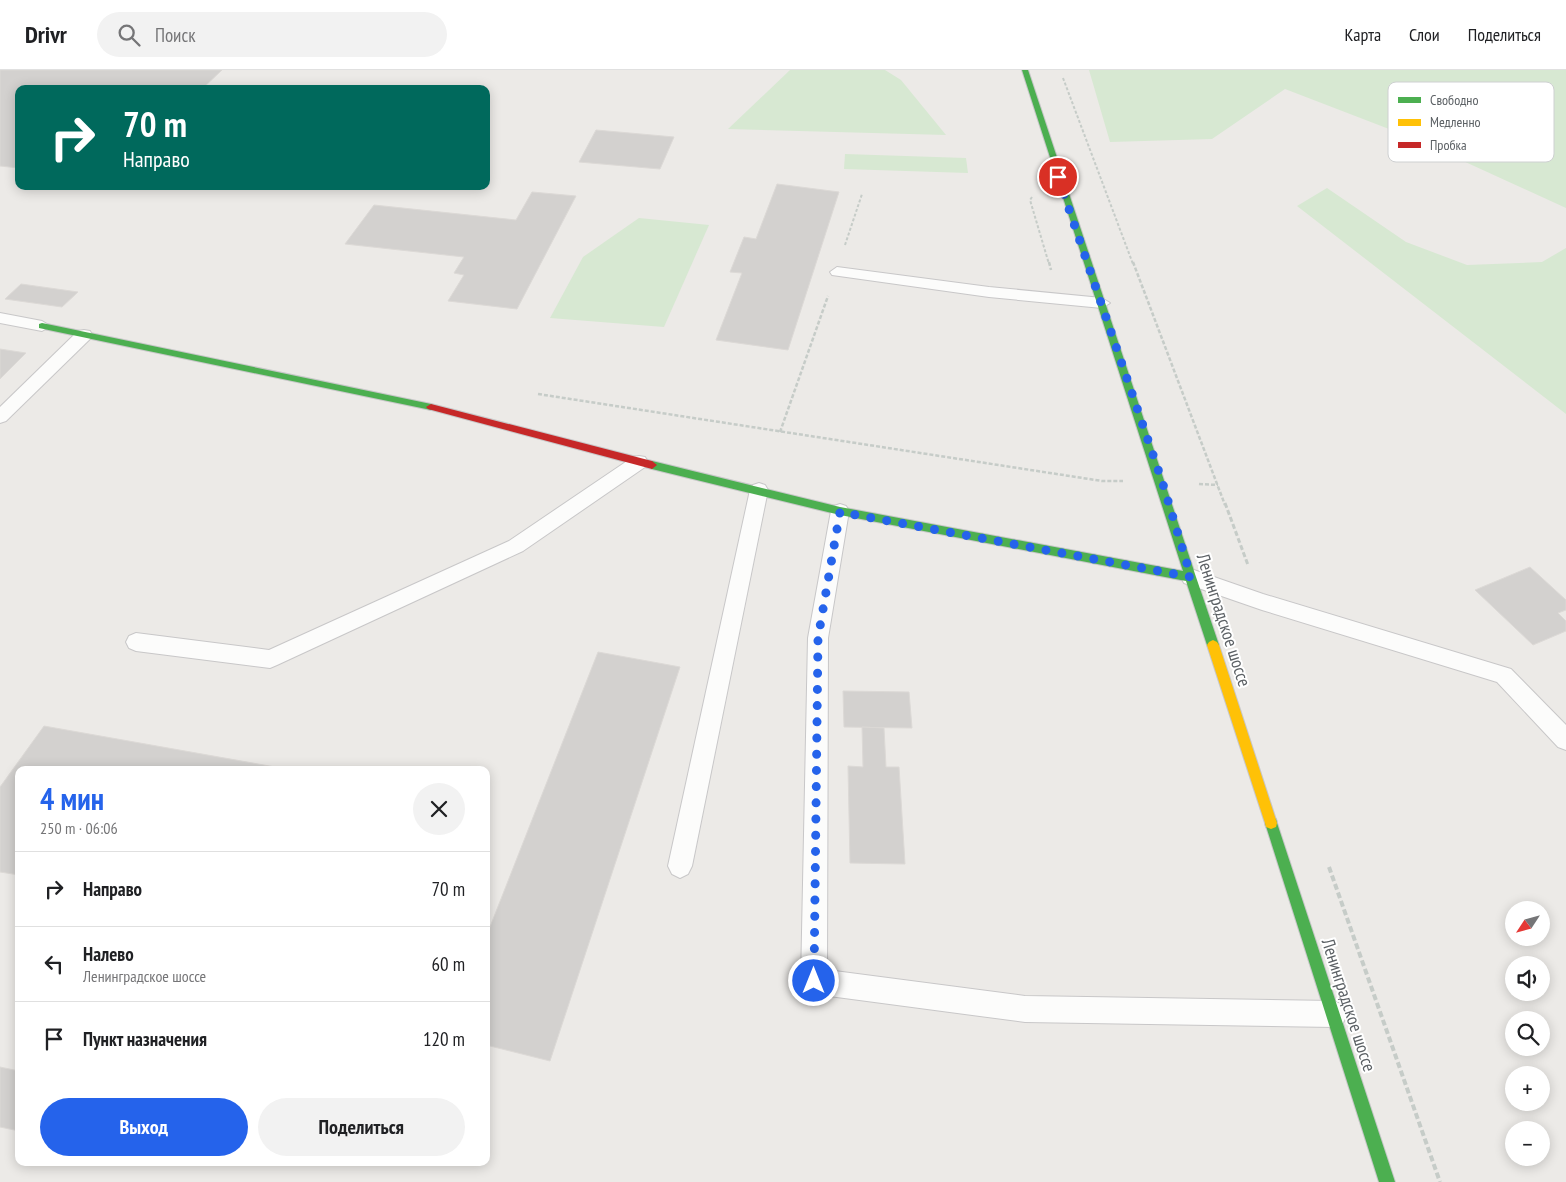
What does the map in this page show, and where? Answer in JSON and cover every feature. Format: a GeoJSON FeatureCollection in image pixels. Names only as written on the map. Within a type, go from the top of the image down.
{"type":"FeatureCollection","features":[{"type":"Feature","properties":{"kind":"main road","name":"Ленинградское шоссе"},"geometry":{"type":"LineString","coordinates":[[1025,70],[1162,481],[1191,577],[1388,1182]]}},
{"type":"Feature","properties":{"kind":"main road"},"geometry":{"type":"LineString","coordinates":[[42,326],[415,403],[840,512],[1191,577]]}},
{"type":"Feature","properties":{"kind":"lane"},"geometry":{"type":"LineString","coordinates":[[836,272],[988,292],[1102,303]]}},
{"type":"Feature","properties":{"kind":"lane"},"geometry":{"type":"LineString","coordinates":[[0,318],[42,326]]}},
{"type":"Feature","properties":{"kind":"lane"},"geometry":{"type":"LineString","coordinates":[[0,417],[84,335]]}},
{"type":"Feature","properties":{"kind":"lane"},"geometry":{"type":"LineString","coordinates":[[136,642],[270,659],[516,546],[640,462]]}},
{"type":"Feature","properties":{"kind":"lane"},"geometry":{"type":"LineString","coordinates":[[680,866],[759,490]]}},
{"type":"Feature","properties":{"kind":"lane"},"geometry":{"type":"LineString","coordinates":[[840,512],[818,638],[814,981],[1025,1009],[1334,1014]]}},
{"type":"Feature","properties":{"kind":"lane"},"geometry":{"type":"LineString","coordinates":[[1191,577],[1262,602],[1504,675],[1566,740]]}},
{"type":"Feature","properties":{"kind":"path"},"geometry":{"type":"LineString","coordinates":[[1060,70],[1262,602]]}},
{"type":"Feature","properties":{"kind":"path"},"geometry":{"type":"LineString","coordinates":[[780,432],[862,194]]}},
{"type":"Feature","properties":{"kind":"path"},"geometry":{"type":"LineString","coordinates":[[538,394],[1102,481],[1162,481],[1218,485]]}},
{"type":"Feature","properties":{"kind":"path"},"geometry":{"type":"LineString","coordinates":[[1328,863],[1440,1182]]}},
{"type":"Feature","properties":{"kind":"green space"},"geometry":{"type":"Polygon","coordinates":[[[790,70],[885,70],[901,80],[946,135],[728,129],[790,70]]]}},
{"type":"Feature","properties":{"kind":"green space"},"geometry":{"type":"Polygon","coordinates":[[[1089,70],[1566,70],[1566,208],[1465,162],[1554,162],[1554,82],[1388,82],[1388,129],[1285,89],[1212,139],[1110,142],[1089,70]]]}},
{"type":"Feature","properties":{"kind":"green space"},"geometry":{"type":"Polygon","coordinates":[[[845,154],[966,158],[968,173],[844,169],[845,154]]]}},
{"type":"Feature","properties":{"kind":"green space"},"geometry":{"type":"Polygon","coordinates":[[[1327,188],[1406,242],[1467,265],[1542,262],[1566,248],[1566,414],[1297,206],[1327,188]]]}},
{"type":"Feature","properties":{"kind":"green space"},"geometry":{"type":"Polygon","coordinates":[[[639,218],[709,225],[664,327],[550,318],[583,257],[639,218]]]}},
{"type":"Feature","properties":{"kind":"building"},"geometry":{"type":"Polygon","coordinates":[[[0,70],[222,70],[206,85],[15,85],[15,168],[0,166],[0,70]]]}},
{"type":"Feature","properties":{"kind":"building"},"geometry":{"type":"Polygon","coordinates":[[[596,130],[674,137],[660,169],[579,162],[596,130]]]}},
{"type":"Feature","properties":{"kind":"building"},"geometry":{"type":"Polygon","coordinates":[[[777,184],[839,192],[788,350],[716,340],[742,273],[730,272],[744,237],[756,239],[777,184]]]}},
{"type":"Feature","properties":{"kind":"building"},"geometry":{"type":"Polygon","coordinates":[[[532,192],[576,196],[517,309],[448,301],[464,275],[454,273],[464,257],[345,244],[374,205],[516,220],[532,192]]]}},
{"type":"Feature","properties":{"kind":"building"},"geometry":{"type":"Polygon","coordinates":[[[21,284],[78,292],[62,307],[5,299],[21,284]]]}},
{"type":"Feature","properties":{"kind":"building"},"geometry":{"type":"Polygon","coordinates":[[[0,349],[26,353],[0,379],[0,349]]]}},
{"type":"Feature","properties":{"kind":"building"},"geometry":{"type":"Polygon","coordinates":[[[1530,567],[1566,600],[1566,610],[1558,613],[1566,621],[1566,631],[1533,645],[1475,590],[1530,567]]]}},
{"type":"Feature","properties":{"kind":"building"},"geometry":{"type":"Polygon","coordinates":[[[598,652],[680,667],[550,1061],[490,1046],[490,927],[598,652]]]}},
{"type":"Feature","properties":{"kind":"building"},"geometry":{"type":"Polygon","coordinates":[[[843,691],[909,692],[912,728],[844,727],[843,691]]]}},
{"type":"Feature","properties":{"kind":"building"},"geometry":{"type":"Polygon","coordinates":[[[44,726],[269,766],[15,766],[44,726]]]}},
{"type":"Feature","properties":{"kind":"building"},"geometry":{"type":"Polygon","coordinates":[[[862,727],[884,728],[886,767],[899,767],[905,864],[850,863],[848,766],[863,767],[862,727]]]}},
{"type":"Feature","properties":{"kind":"building"},"geometry":{"type":"Polygon","coordinates":[[[15,766],[15,874],[0,872],[0,787],[15,766]]]}},
{"type":"Feature","properties":{"kind":"building"},"geometry":{"type":"Polygon","coordinates":[[[0,1067],[15,1070],[15,1130],[0,1127],[0,1067]]]}},
{"type":"Feature","properties":{"kind":"traffic: fast"},"geometry":{"type":"LineString","coordinates":[[1025,70],[1213,645]]}},
{"type":"Feature","properties":{"kind":"traffic: fast"},"geometry":{"type":"LineString","coordinates":[[42,326],[431,407]]}},
{"type":"Feature","properties":{"kind":"traffic: fast"},"geometry":{"type":"LineString","coordinates":[[652,465],[840,511],[1191,577]]}},
{"type":"Feature","properties":{"kind":"traffic: fast"},"geometry":{"type":"LineString","coordinates":[[1271,823],[1387,1182]]}},
{"type":"Feature","properties":{"kind":"traffic: slow"},"geometry":{"type":"LineString","coordinates":[[1213,645],[1271,823]]}},
{"type":"Feature","properties":{"kind":"traffic: jam"},"geometry":{"type":"LineString","coordinates":[[431,407],[652,465]]}},
{"type":"Feature","properties":{"kind":"route"},"geometry":{"type":"LineString","coordinates":[[814,981],[818,638],[840,512],[1191,577],[1162,481],[1058,177]]}}]}
